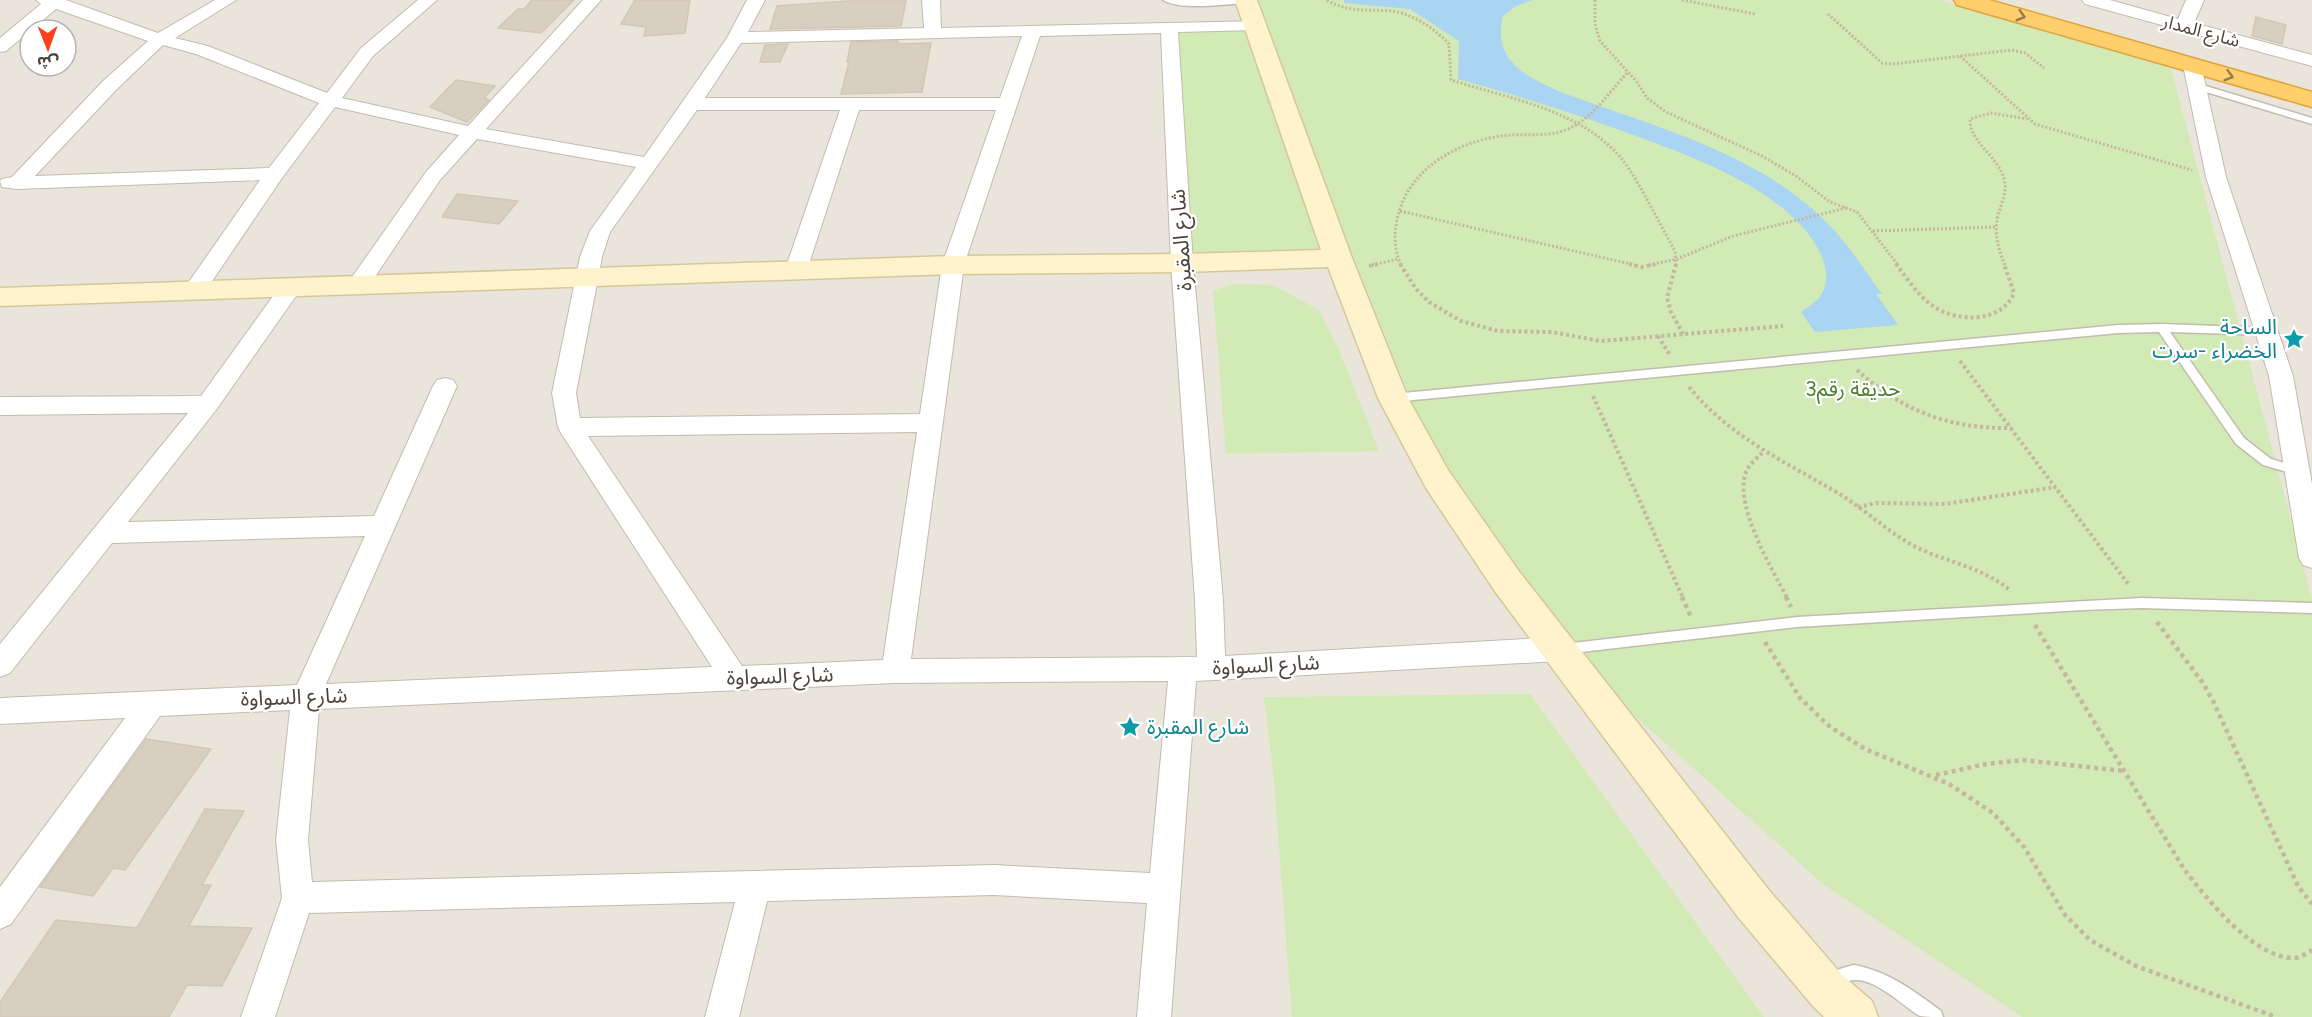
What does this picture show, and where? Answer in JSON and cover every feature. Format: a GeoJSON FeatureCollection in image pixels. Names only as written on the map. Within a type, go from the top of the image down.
{"type":"FeatureCollection","features":[{"type":"Feature","properties":{"kind":"highway"},"geometry":{"type":"LineString","coordinates":[[1965,0],[2194,76],[2312,100]]}},
{"type":"Feature","properties":{"kind":"highway"},"geometry":{"type":"LineString","coordinates":[[2029,0],[2312,80]]}},
{"type":"Feature","properties":{"kind":"street"},"geometry":{"type":"LineString","coordinates":[[8,183],[160,39],[227,0]]}},
{"type":"Feature","properties":{"kind":"street"},"geometry":{"type":"LineString","coordinates":[[194,291],[328,100],[367,52],[428,0]]}},
{"type":"Feature","properties":{"kind":"street"},"geometry":{"type":"LineString","coordinates":[[358,285],[413,202],[471,132],[592,0]]}},
{"type":"Feature","properties":{"kind":"street"},"geometry":{"type":"LineString","coordinates":[[734,678],[570,427],[564,393],[591,256],[600,231],[692,104],[736,38],[756,0]]}},
{"type":"Feature","properties":{"kind":"street"},"geometry":{"type":"LineString","coordinates":[[931,0],[933,33]]}},
{"type":"Feature","properties":{"kind":"street","name":"شارع المدار"},"geometry":{"type":"LineString","coordinates":[[2091,0],[2312,61]]}},
{"type":"Feature","properties":{"kind":"street"},"geometry":{"type":"LineString","coordinates":[[2184,26],[2195,0]]}},
{"type":"Feature","properties":{"kind":"street"},"geometry":{"type":"LineString","coordinates":[[0,47],[52,1],[160,39],[202,50],[328,100],[471,132],[650,164]]}},
{"type":"Feature","properties":{"kind":"street"},"geometry":{"type":"LineString","coordinates":[[736,38],[1169,27],[1249,9],[1338,258],[1393,398],[1437,479],[1506,580],[1753,903],[1827,990],[1856,1017]]}},
{"type":"Feature","properties":{"kind":"street","name":"شارع المقبرة"},"geometry":{"type":"LineString","coordinates":[[1154,1017],[1165,889],[1209,600],[1182,263],[1169,27]]}},
{"type":"Feature","properties":{"kind":"street"},"geometry":{"type":"LineString","coordinates":[[895,671],[953,265],[1034,30]]}},
{"type":"Feature","properties":{"kind":"street"},"geometry":{"type":"LineString","coordinates":[[2194,76],[2216,177],[2281,376],[2312,558]]}},
{"type":"Feature","properties":{"kind":"street"},"geometry":{"type":"LineString","coordinates":[[692,104],[1008,104]]}},
{"type":"Feature","properties":{"kind":"street"},"geometry":{"type":"LineString","coordinates":[[796,270],[851,104]]}},
{"type":"Feature","properties":{"kind":"street"},"geometry":{"type":"LineString","coordinates":[[8,183],[274,174]]}},
{"type":"Feature","properties":{"kind":"street"},"geometry":{"type":"LineString","coordinates":[[0,297],[953,265],[1182,263],[1338,258]]}},
{"type":"Feature","properties":{"kind":"street"},"geometry":{"type":"LineString","coordinates":[[0,665],[208,404],[292,286]]}},
{"type":"Feature","properties":{"kind":"street"},"geometry":{"type":"LineString","coordinates":[[258,1017],[298,898],[292,840],[306,697],[445,386]]}},
{"type":"Feature","properties":{"kind":"street"},"geometry":{"type":"LineString","coordinates":[[0,406],[208,404]]}},
{"type":"Feature","properties":{"kind":"street"},"geometry":{"type":"LineString","coordinates":[[570,427],[929,423]]}},
{"type":"Feature","properties":{"kind":"street"},"geometry":{"type":"LineString","coordinates":[[106,533],[384,526]]}},
{"type":"Feature","properties":{"kind":"street","name":"شارع السواوة"},"geometry":{"type":"LineString","coordinates":[[0,711],[895,671],[1197,669],[1560,649]]}},
{"type":"Feature","properties":{"kind":"street"},"geometry":{"type":"LineString","coordinates":[[0,912],[153,703]]}},
{"type":"Feature","properties":{"kind":"street"},"geometry":{"type":"LineString","coordinates":[[298,898],[994,880],[1165,889]]}},
{"type":"Feature","properties":{"kind":"street"},"geometry":{"type":"LineString","coordinates":[[722,1017],[756,887]]}},
{"type":"Feature","properties":{"kind":"lane"},"geometry":{"type":"LineString","coordinates":[[1167,0],[1249,9]]}},
{"type":"Feature","properties":{"kind":"lane"},"geometry":{"type":"LineString","coordinates":[[2194,76],[2312,121]]}},
{"type":"Feature","properties":{"kind":"lane"},"geometry":{"type":"LineString","coordinates":[[2162,328],[2240,441],[2267,462],[2297,471]]}},
{"type":"Feature","properties":{"kind":"lane"},"geometry":{"type":"LineString","coordinates":[[1393,398],[2118,329],[2266,331]]}},
{"type":"Feature","properties":{"kind":"lane"},"geometry":{"type":"LineString","coordinates":[[1560,649],[1797,622],[2024,608],[2142,603],[2312,608]]}},
{"type":"Feature","properties":{"kind":"lane"},"geometry":{"type":"LineString","coordinates":[[1827,990],[1834,980],[1846,974],[1868,975],[1892,986],[1935,1017]]}},
{"type":"Feature","properties":{"kind":"path"},"geometry":{"type":"LineString","coordinates":[[1327,0],[1339,7],[1398,12],[1410,16],[1449,44],[1449,75],[1454,82],[1540,107],[1578,124],[1602,140],[1626,165],[1671,242],[1677,259],[1677,267],[1667,298],[1670,310],[1683,334]]}},
{"type":"Feature","properties":{"kind":"path"},"geometry":{"type":"LineString","coordinates":[[1595,0],[1595,24],[1598,36],[1647,98],[1659,108],[1762,156],[1796,176],[1830,202],[1860,214],[1928,304],[1947,313],[1968,317],[1993,314],[2003,310],[2013,300],[2013,286],[1999,251],[1995,227],[1997,216],[2006,197],[2004,178],[1995,159],[1969,123],[1971,119],[1982,114],[2027,119]]}},
{"type":"Feature","properties":{"kind":"path"},"geometry":{"type":"LineString","coordinates":[[1682,0],[1755,14]]}},
{"type":"Feature","properties":{"kind":"path"},"geometry":{"type":"LineString","coordinates":[[1828,14],[1882,63],[1893,64],[2017,51],[2028,55],[2044,68]]}},
{"type":"Feature","properties":{"kind":"path"},"geometry":{"type":"LineString","coordinates":[[1960,56],[2027,119],[2039,126],[2216,177]]}},
{"type":"Feature","properties":{"kind":"path"},"geometry":{"type":"LineString","coordinates":[[1628,72],[1578,124],[1555,134],[1494,137],[1456,149],[1437,160],[1419,175],[1400,211],[1394,231],[1394,246],[1404,274],[1426,299],[1446,314],[1489,329],[1515,333],[1561,333],[1589,340],[1782,326]]}},
{"type":"Feature","properties":{"kind":"path"},"geometry":{"type":"LineString","coordinates":[[1400,211],[1632,266],[1651,266],[1677,259],[1733,236],[1848,208]]}},
{"type":"Feature","properties":{"kind":"path"},"geometry":{"type":"LineString","coordinates":[[1872,231],[1995,227]]}},
{"type":"Feature","properties":{"kind":"path"},"geometry":{"type":"LineString","coordinates":[[1658,336],[1698,398],[1762,453],[1827,487],[1918,548],[1990,575],[2011,590],[2184,869],[2219,911],[2262,948],[2275,954],[2298,958],[2307,955],[2312,950]]}},
{"type":"Feature","properties":{"kind":"path"},"geometry":{"type":"LineString","coordinates":[[1847,354],[1857,370],[1872,385],[1914,412],[1964,427],[1989,430],[2011,428]]}},
{"type":"Feature","properties":{"kind":"path"},"geometry":{"type":"LineString","coordinates":[[1586,379],[1698,632]]}},
{"type":"Feature","properties":{"kind":"path"},"geometry":{"type":"LineString","coordinates":[[1762,453],[1751,464],[1745,475],[1744,496],[1750,517],[1797,622]]}},
{"type":"Feature","properties":{"kind":"path"},"geometry":{"type":"LineString","coordinates":[[1858,507],[1877,503],[1945,504],[2056,487]]}},
{"type":"Feature","properties":{"kind":"path"},"geometry":{"type":"LineString","coordinates":[[1756,626],[1795,694],[1825,723],[1864,749],[1935,776],[1977,801],[2007,827],[2026,850],[2066,915],[2096,944],[2139,968],[2276,1017]]}},
{"type":"Feature","properties":{"kind":"path"},"geometry":{"type":"LineString","coordinates":[[1935,776],[2006,761],[2035,760],[2124,771]]}},
{"type":"Feature","properties":{"kind":"shaded area"},"geometry":{"type":"Polygon","coordinates":[[[0,0],[2312,0],[2312,1017],[0,1017],[0,0]]]}},
{"type":"Feature","properties":{"kind":"green space","name":"حديقة رقم3"},"geometry":{"type":"Polygon","coordinates":[[[1246,0],[1940,0],[2170,65],[2312,599],[2312,1017],[2022,1017],[1824,885],[1560,649],[1437,479],[1338,258],[1182,263],[1169,27],[1255,25],[1246,0]]]}},
{"type":"Feature","properties":{"kind":"green space"},"geometry":{"type":"Polygon","coordinates":[[[1232,284],[1273,285],[1319,310],[1337,345],[1379,451],[1226,454],[1213,291],[1232,284]]]}},
{"type":"Feature","properties":{"kind":"green space"},"geometry":{"type":"Polygon","coordinates":[[[1530,694],[1764,1017],[1292,1017],[1273,769],[1264,697],[1530,694]]]}},
{"type":"Feature","properties":{"kind":"water"},"geometry":{"type":"Polygon","coordinates":[[[1344,0],[1533,0],[1516,6],[1503,16],[1501,32],[1503,45],[1508,57],[1516,67],[1552,88],[1706,145],[1772,179],[1802,200],[1836,233],[1882,294],[1876,294],[1898,325],[1815,332],[1801,312],[1817,300],[1823,292],[1826,272],[1823,259],[1802,226],[1782,207],[1732,176],[1652,142],[1565,111],[1458,79],[1459,41],[1410,9],[1344,3],[1344,0]]]}},
{"type":"Feature","properties":{"kind":"building"},"geometry":{"type":"Polygon","coordinates":[[[532,0],[574,0],[541,33],[498,28],[518,9],[524,9],[532,0]]]}},
{"type":"Feature","properties":{"kind":"building"},"geometry":{"type":"Polygon","coordinates":[[[635,0],[690,0],[685,33],[644,36],[646,27],[621,24],[635,0]]]}},
{"type":"Feature","properties":{"kind":"building"},"geometry":{"type":"Polygon","coordinates":[[[847,1],[906,1],[901,26],[770,29],[777,6],[847,1]]]}},
{"type":"Feature","properties":{"kind":"building"},"geometry":{"type":"Polygon","coordinates":[[[2256,17],[2286,25],[2282,44],[2252,36],[2256,17]]]}},
{"type":"Feature","properties":{"kind":"building"},"geometry":{"type":"Polygon","coordinates":[[[898,41],[898,44],[931,43],[922,92],[841,94],[849,62],[847,62],[851,42],[898,41]]]}},
{"type":"Feature","properties":{"kind":"building"},"geometry":{"type":"Polygon","coordinates":[[[788,44],[780,62],[760,62],[765,45],[788,44]]]}},
{"type":"Feature","properties":{"kind":"building"},"geometry":{"type":"Polygon","coordinates":[[[456,80],[495,86],[484,98],[489,100],[467,122],[430,107],[456,80]]]}},
{"type":"Feature","properties":{"kind":"building"},"geometry":{"type":"Polygon","coordinates":[[[457,194],[518,201],[499,224],[442,217],[457,194]]]}},
{"type":"Feature","properties":{"kind":"building"},"geometry":{"type":"Polygon","coordinates":[[[146,739],[211,749],[125,870],[113,868],[93,896],[40,887],[146,739]]]}},
{"type":"Feature","properties":{"kind":"building"},"geometry":{"type":"Polygon","coordinates":[[[205,809],[244,811],[202,885],[211,885],[189,926],[252,928],[222,986],[187,985],[169,1017],[0,1017],[0,1002],[56,920],[137,928],[205,809]]]}},
{"type":"Feature","properties":{"kind":"place","name":"الساحة الخضراء -سرت"},"geometry":{"type":"Point","coordinates":[2294,339]}},
{"type":"Feature","properties":{"kind":"place","name":"شارع المقبرة"},"geometry":{"type":"Point","coordinates":[1130,727]}}]}
